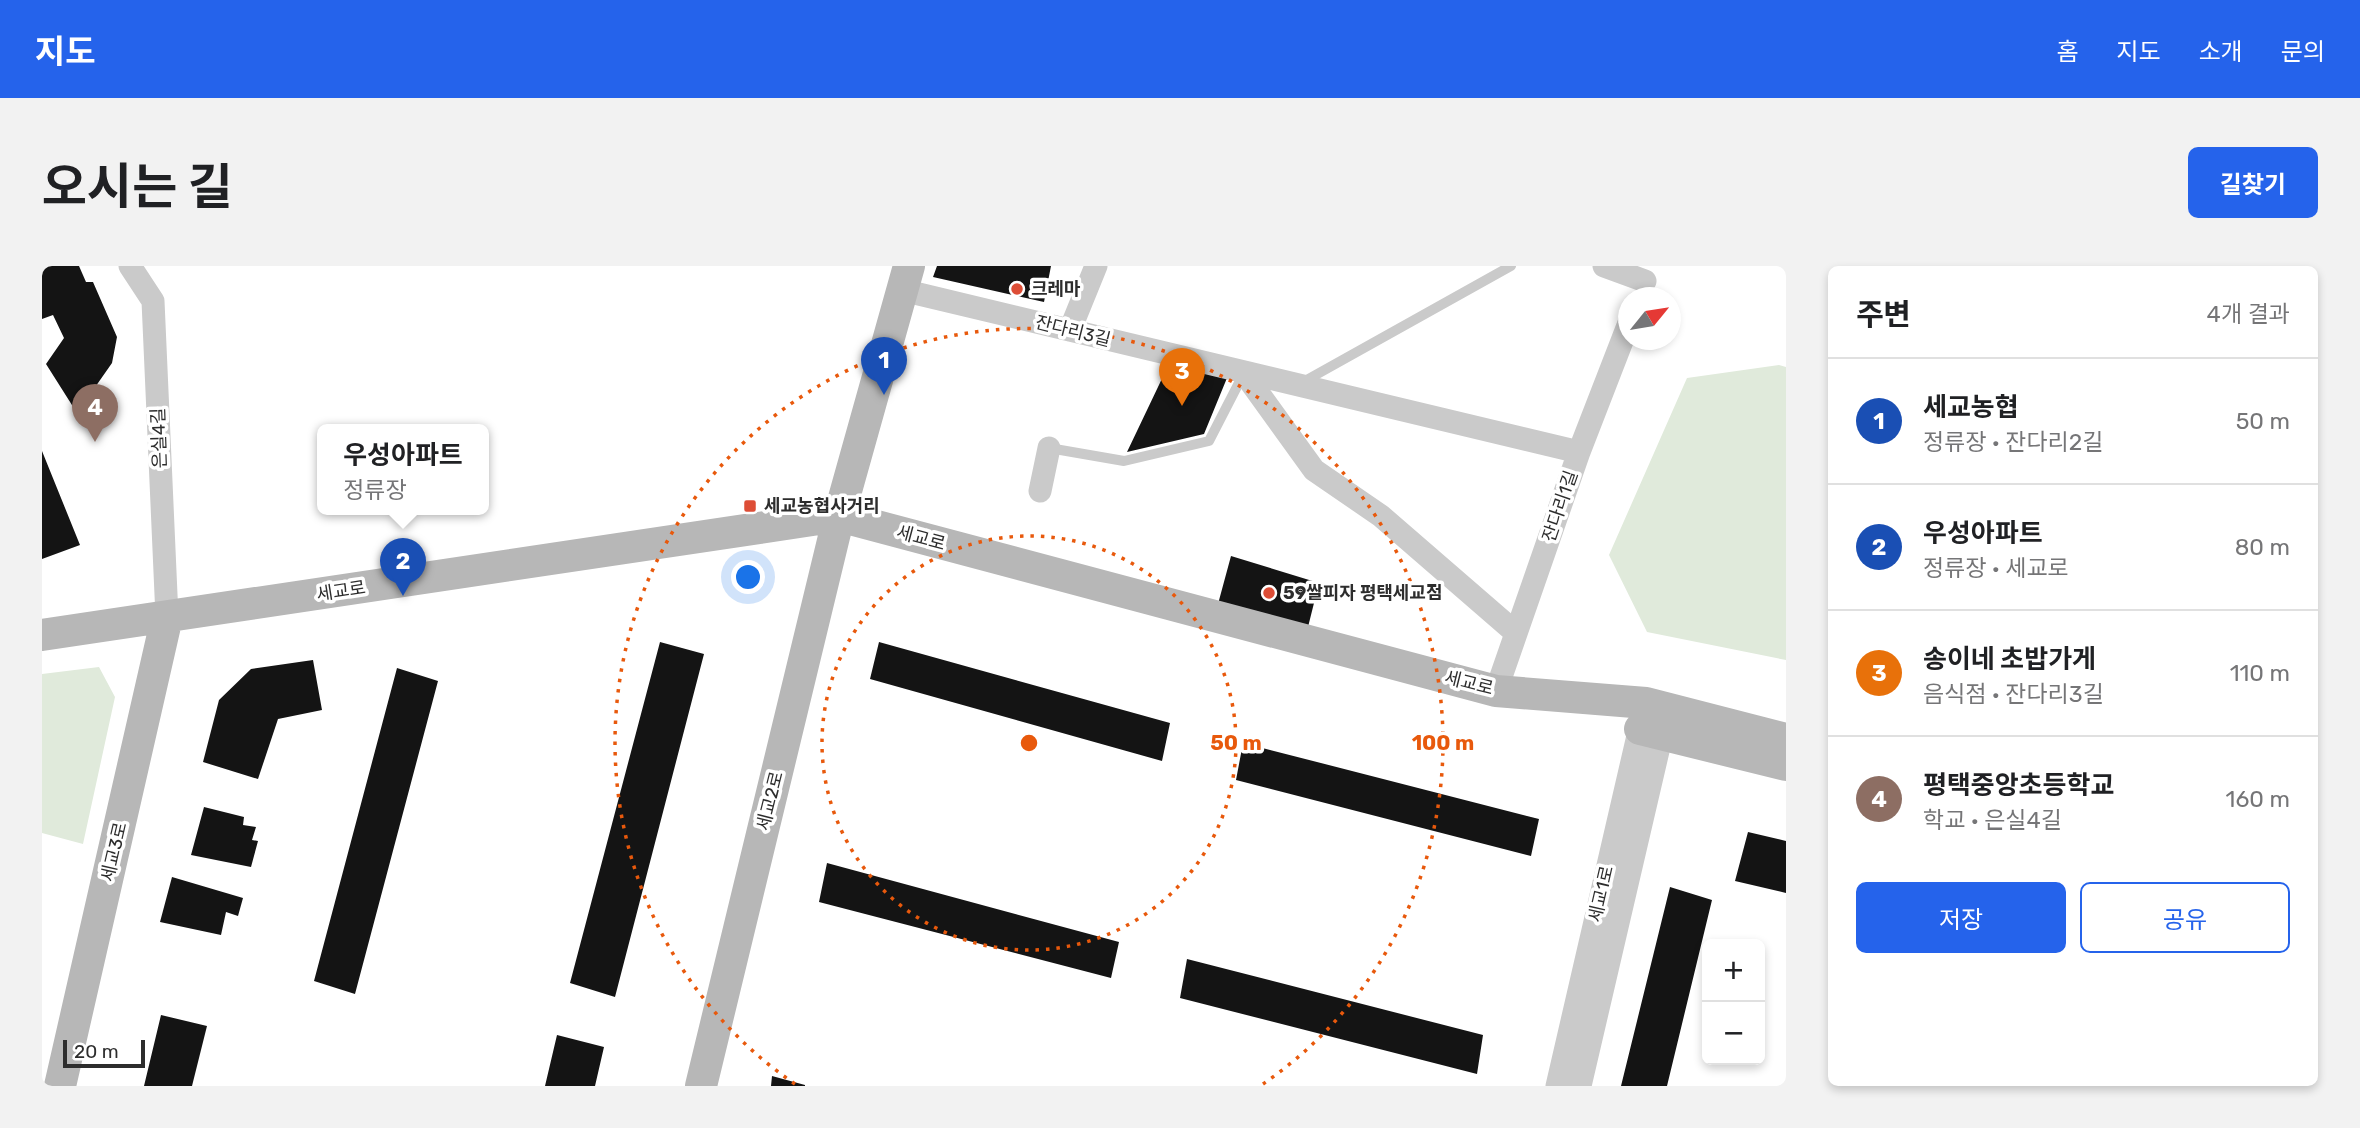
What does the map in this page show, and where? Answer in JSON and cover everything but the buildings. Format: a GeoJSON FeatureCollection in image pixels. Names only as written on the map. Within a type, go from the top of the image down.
{"type":"FeatureCollection","features":[{"type":"Feature","properties":{"kind":"street","name":"은실4길"},"geometry":{"type":"LineString","coordinates":[[131,266],[153,301],[167,617]]}},
{"type":"Feature","properties":{"kind":"street"},"geometry":{"type":"LineString","coordinates":[[1070,330],[1096,266]]}},
{"type":"Feature","properties":{"kind":"street"},"geometry":{"type":"LineString","coordinates":[[1604,266],[1643,281]]}},
{"type":"Feature","properties":{"kind":"street","name":"잔다리3길"},"geometry":{"type":"LineString","coordinates":[[906,278],[1070,330],[1579,452]]}},
{"type":"Feature","properties":{"kind":"street","name":"세교2로"},"geometry":{"type":"LineString","coordinates":[[701,1086],[839,516],[906,278]]}},
{"type":"Feature","properties":{"kind":"street","name":"잔다리1길"},"geometry":{"type":"LineString","coordinates":[[1496,691],[1579,452],[1619,350]]}},
{"type":"Feature","properties":{"kind":"street"},"geometry":{"type":"LineString","coordinates":[[1244,373],[1314,470],[1381,516],[1516,633]]}},
{"type":"Feature","properties":{"kind":"street"},"geometry":{"type":"LineString","coordinates":[[1040,491],[1049,448]]}},
{"type":"Feature","properties":{"kind":"street","name":"세교로"},"geometry":{"type":"LineString","coordinates":[[42,635],[839,516],[1496,691],[1786,739]]}},
{"type":"Feature","properties":{"kind":"street","name":"세교3로"},"geometry":{"type":"LineString","coordinates":[[61,1086],[167,617]]}},
{"type":"Feature","properties":{"kind":"street"},"geometry":{"type":"LineString","coordinates":[[1654,719],[1786,765]]}},
{"type":"Feature","properties":{"kind":"street","name":"세교1로"},"geometry":{"type":"LineString","coordinates":[[1557,1086],[1654,719]]}},
{"type":"Feature","properties":{"kind":"street","name":"세교1로"},"geometry":{"type":"LineString","coordinates":[[1580,1086],[1654,719]]}},
{"type":"Feature","properties":{"kind":"lane"},"geometry":{"type":"LineString","coordinates":[[1298,385],[1511,266]]}},
{"type":"Feature","properties":{"kind":"lane"},"geometry":{"type":"LineString","coordinates":[[1049,448],[1124,461],[1209,441],[1244,373]]}},
{"type":"Feature","properties":{"kind":"green space"},"geometry":{"type":"Polygon","coordinates":[[[1779,365],[1786,367],[1786,660],[1647,632],[1609,555],[1687,378],[1779,365]]]}},
{"type":"Feature","properties":{"kind":"green space"},"geometry":{"type":"Polygon","coordinates":[[[99,667],[115,697],[83,844],[42,833],[42,674],[99,667]]]}},
{"type":"Feature","properties":{"kind":"place","name":"크레마"},"geometry":{"type":"Point","coordinates":[1017,289]}},
{"type":"Feature","properties":{"kind":"place","name":"세교농협"},"geometry":{"type":"Point","coordinates":[884,395]}},
{"type":"Feature","properties":{"kind":"place","name":"송이네 초밥가게"},"geometry":{"type":"Point","coordinates":[1182,406]}},
{"type":"Feature","properties":{"kind":"place","name":"평택중앙초등학교"},"geometry":{"type":"Point","coordinates":[95,442]}},
{"type":"Feature","properties":{"kind":"place","name":"세교농협사거리"},"geometry":{"type":"Point","coordinates":[750,506]}},
{"type":"Feature","properties":{"kind":"place","name":"59쌀피자 평택세교점"},"geometry":{"type":"Point","coordinates":[1269,593]}},
{"type":"Feature","properties":{"kind":"place","name":"우성아파트"},"geometry":{"type":"Point","coordinates":[403,596]}}]}
